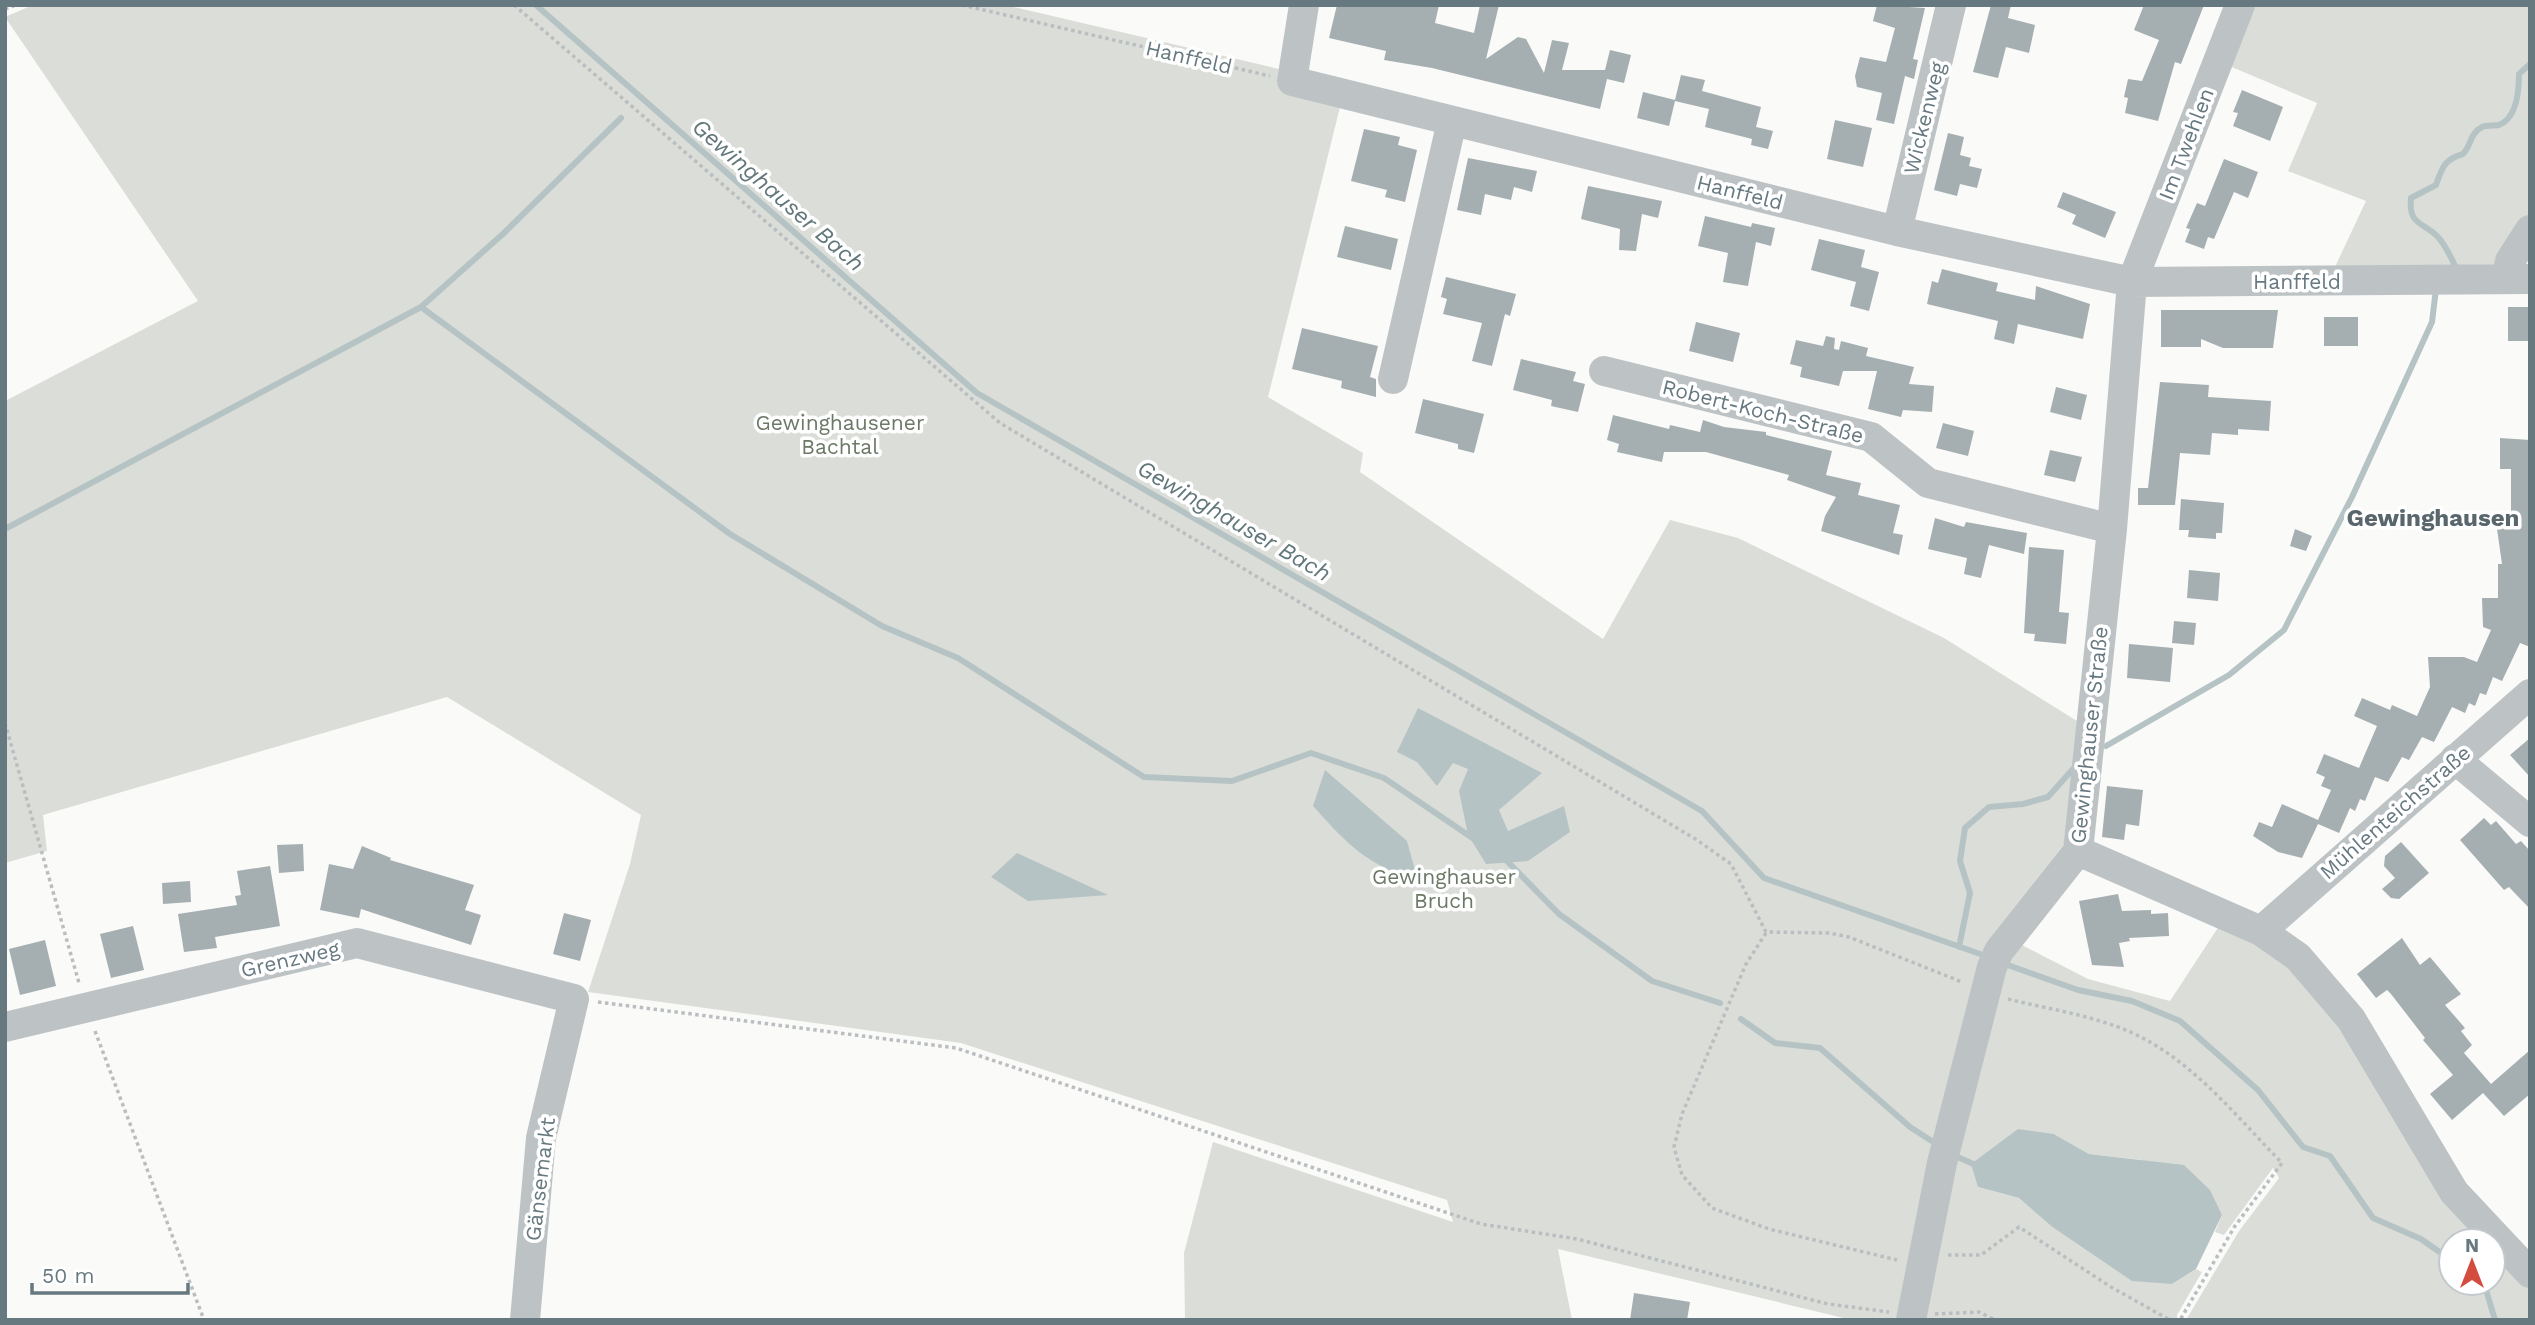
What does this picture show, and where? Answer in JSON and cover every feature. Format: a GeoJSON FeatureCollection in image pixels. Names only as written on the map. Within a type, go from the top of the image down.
{"type":"FeatureCollection","features":[{"type":"Feature","properties":{"kind":"street"},"geometry":{"type":"LineString","coordinates":[[1292,81],[1304,5]]}},
{"type":"Feature","properties":{"kind":"street","name":"Wickenweg"},"geometry":{"type":"LineString","coordinates":[[1896,231],[1951,5]]}},
{"type":"Feature","properties":{"kind":"street","name":"Im Twehlen"},"geometry":{"type":"LineString","coordinates":[[2132,282],[2240,5]]}},
{"type":"Feature","properties":{"kind":"street","name":"Hanffeld"},"geometry":{"type":"LineString","coordinates":[[1292,81],[1896,231],[2132,282],[2518,279]]}},
{"type":"Feature","properties":{"kind":"street"},"geometry":{"type":"LineString","coordinates":[[1393,379],[1452,121]]}},
{"type":"Feature","properties":{"kind":"street"},"geometry":{"type":"LineString","coordinates":[[2518,279],[2510,261],[2530,230]]}},
{"type":"Feature","properties":{"kind":"street","name":"Gewinghauser Straße"},"geometry":{"type":"LineString","coordinates":[[1912,1317],[1920,1265],[1946,1149],[1992,970],[2078,851],[2112,529],[2132,282]]}},
{"type":"Feature","properties":{"kind":"street","name":"Robert-Koch-Straße"},"geometry":{"type":"LineString","coordinates":[[1604,371],[1871,437],[1928,483],[2112,529]]}},
{"type":"Feature","properties":{"kind":"street","name":"Mühlenteichstraße"},"geometry":{"type":"LineString","coordinates":[[2261,931],[2530,694]]}},
{"type":"Feature","properties":{"kind":"street"},"geometry":{"type":"LineString","coordinates":[[2455,758],[2530,822]]}},
{"type":"Feature","properties":{"kind":"street"},"geometry":{"type":"LineString","coordinates":[[2078,851],[2261,931],[2298,957],[2351,1019],[2454,1192],[2530,1273]]}},
{"type":"Feature","properties":{"kind":"street","name":"Grenzweg"},"geometry":{"type":"LineString","coordinates":[[5,1027],[357,943],[575,999]]}},
{"type":"Feature","properties":{"kind":"street","name":"Gänsemarkt"},"geometry":{"type":"LineString","coordinates":[[526,1320],[541,1138],[575,999]]}},
{"type":"Feature","properties":{"kind":"path"},"geometry":{"type":"LineString","coordinates":[[5,9],[16,5]]}},
{"type":"Feature","properties":{"kind":"path"},"geometry":{"type":"LineString","coordinates":[[514,5],[1000,423],[1697,839],[1731,864],[1766,932]]}},
{"type":"Feature","properties":{"kind":"path","name":"Hanffeld"},"geometry":{"type":"LineString","coordinates":[[962,5],[1292,81]]}},
{"type":"Feature","properties":{"kind":"path"},"geometry":{"type":"LineString","coordinates":[[5,723],[86,1007],[204,1320]]}},
{"type":"Feature","properties":{"kind":"path"},"geometry":{"type":"LineString","coordinates":[[1766,932],[1829,933],[1992,970],[2151,1042],[2192,1071],[2282,1163],[2235,1226],[2180,1320]]}},
{"type":"Feature","properties":{"kind":"path"},"geometry":{"type":"LineString","coordinates":[[1766,932],[1746,964],[1682,1114],[1674,1147],[1682,1175],[1713,1208],[1769,1229],[1920,1265],[1942,1255],[1980,1255],[2019,1227],[2110,1287],[2170,1320]]}},
{"type":"Feature","properties":{"kind":"path"},"geometry":{"type":"LineString","coordinates":[[575,999],[956,1048],[1480,1224],[1577,1239],[1828,1304],[1912,1317],[1979,1312],[1995,1320]]}},
{"type":"Feature","properties":{"kind":"green space","name":"Gewinghausener Bachtal"},"geometry":{"type":"Polygon","coordinates":[[[33,5],[1005,5],[1279,69],[1277,84],[1341,103],[1268,397],[1363,453],[1360,472],[1603,639],[1670,520],[1738,538],[1944,638],[2077,721],[2068,839],[2000,926],[1898,1320],[1852,1320],[1558,1249],[1572,1320],[1185,1320],[1184,1253],[1213,1142],[1453,1222],[1447,1200],[961,1043],[588,992],[630,864],[641,815],[447,697],[43,815],[47,851],[5,863],[5,401],[198,301],[5,17],[33,5]]]}},
{"type":"Feature","properties":{"kind":"green space"},"geometry":{"type":"Polygon","coordinates":[[[2250,5],[2530,5],[2530,212],[2492,267],[2334,269],[2366,201],[2288,171],[2317,103],[2227,65],[2250,5]]]}},
{"type":"Feature","properties":{"kind":"green space"},"geometry":{"type":"Polygon","coordinates":[[[2221,923],[2269,945],[2342,1021],[2474,1227],[2437,1227],[2437,1297],[2507,1297],[2507,1265],[2530,1288],[2530,1320],[2186,1320],[2239,1231],[2279,1178],[2273,1168],[2224,1235],[2215,1232],[2222,1215],[2142,1160],[2089,1154],[2054,1134],[1978,1187],[2019,1198],[2051,1226],[2172,1284],[2196,1269],[2202,1272],[2177,1315],[2177,1320],[1925,1320],[1973,1082],[2016,942],[2088,979],[2170,1001],[2221,923]]]}},
{"type":"Feature","properties":{"kind":"shaded area"},"geometry":{"type":"Polygon","coordinates":[[[1418,708],[1542,773],[1499,810],[1508,831],[1564,806],[1570,832],[1528,861],[1486,864],[1468,835],[1459,791],[1468,769],[1453,763],[1437,786],[1417,762],[1397,752],[1418,708]]]}},
{"type":"Feature","properties":{"kind":"shaded area"},"geometry":{"type":"Polygon","coordinates":[[[1325,770],[1407,841],[1418,881],[1372,861],[1348,843],[1313,806],[1325,770]]]}},
{"type":"Feature","properties":{"kind":"shaded area"},"geometry":{"type":"Polygon","coordinates":[[[1017,853],[1108,895],[1028,901],[991,877],[1017,853]]]}},
{"type":"Feature","properties":{"kind":"shaded area"},"geometry":{"type":"Polygon","coordinates":[[[2018,1129],[2054,1134],[2089,1154],[2184,1165],[2210,1190],[2222,1215],[2196,1269],[2172,1284],[2132,1281],[2051,1226],[2019,1198],[1978,1187],[1971,1164],[2018,1129]]]}},
{"type":"Feature","properties":{"kind":"building"},"geometry":{"type":"Polygon","coordinates":[[[1337,5],[1439,5],[1435,23],[1474,33],[1480,5],[1499,5],[1486,59],[1518,37],[1526,39],[1544,73],[1552,40],[1569,43],[1562,70],[1605,70],[1610,50],[1631,55],[1624,83],[1607,79],[1600,109],[1432,68],[1384,60],[1386,51],[1329,38],[1337,5]]]}},
{"type":"Feature","properties":{"kind":"building"},"geometry":{"type":"Polygon","coordinates":[[[1877,5],[1925,8],[1913,59],[1918,60],[1914,79],[1905,76],[1894,124],[1876,120],[1882,93],[1857,87],[1855,76],[1860,57],[1886,62],[1895,28],[1873,21],[1877,5]]]}},
{"type":"Feature","properties":{"kind":"building"},"geometry":{"type":"Polygon","coordinates":[[[1991,5],[2011,5],[2008,18],[2035,25],[2029,53],[2006,47],[1998,78],[1973,72],[1991,5]]]}},
{"type":"Feature","properties":{"kind":"building"},"geometry":{"type":"Polygon","coordinates":[[[2144,5],[2204,5],[2181,64],[2175,62],[2158,121],[2125,113],[2128,98],[2124,97],[2128,79],[2142,81],[2159,40],[2134,30],[2144,5]]]}},
{"type":"Feature","properties":{"kind":"building"},"geometry":{"type":"Polygon","coordinates":[[[1681,75],[1705,80],[1702,91],[1761,107],[1756,127],[1773,131],[1768,149],[1751,145],[1752,139],[1705,127],[1709,109],[1675,101],[1669,126],[1637,118],[1643,92],[1675,100],[1681,75]]]}},
{"type":"Feature","properties":{"kind":"building"},"geometry":{"type":"Polygon","coordinates":[[[2242,90],[2283,107],[2270,141],[2233,126],[2238,113],[2233,112],[2242,90]]]}},
{"type":"Feature","properties":{"kind":"building"},"geometry":{"type":"Polygon","coordinates":[[[1835,120],[1872,128],[1863,167],[1827,159],[1835,120]]]}},
{"type":"Feature","properties":{"kind":"building"},"geometry":{"type":"Polygon","coordinates":[[[1364,129],[1400,137],[1398,145],[1417,150],[1405,202],[1385,197],[1387,190],[1351,181],[1364,129]]]}},
{"type":"Feature","properties":{"kind":"building"},"geometry":{"type":"Polygon","coordinates":[[[1948,133],[1964,137],[1960,155],[1971,158],[1969,166],[1982,169],[1977,188],[1960,184],[1957,196],[1934,190],[1948,133]]]}},
{"type":"Feature","properties":{"kind":"building"},"geometry":{"type":"Polygon","coordinates":[[[1468,158],[1537,171],[1532,192],[1514,187],[1511,200],[1485,194],[1481,215],[1457,210],[1468,158]]]}},
{"type":"Feature","properties":{"kind":"building"},"geometry":{"type":"Polygon","coordinates":[[[2224,159],[2258,172],[2248,198],[2234,192],[2214,239],[2208,237],[2204,249],[2185,242],[2190,229],[2186,228],[2197,203],[2205,206],[2224,159]]]}},
{"type":"Feature","properties":{"kind":"building"},"geometry":{"type":"Polygon","coordinates":[[[1588,186],[1662,201],[1658,218],[1642,214],[1636,251],[1619,250],[1620,229],[1581,219],[1588,186]]]}},
{"type":"Feature","properties":{"kind":"building"},"geometry":{"type":"Polygon","coordinates":[[[2063,192],[2116,212],[2105,238],[2072,224],[2076,215],[2057,207],[2063,192]]]}},
{"type":"Feature","properties":{"kind":"building"},"geometry":{"type":"Polygon","coordinates":[[[1705,216],[1751,227],[1752,223],[1775,228],[1771,246],[1756,242],[1748,286],[1723,282],[1728,253],[1698,246],[1705,216]]]}},
{"type":"Feature","properties":{"kind":"building"},"geometry":{"type":"Polygon","coordinates":[[[1345,226],[1398,239],[1391,270],[1337,257],[1345,226]]]}},
{"type":"Feature","properties":{"kind":"building"},"geometry":{"type":"Polygon","coordinates":[[[1819,239],[1865,250],[1861,267],[1879,272],[1869,311],[1850,306],[1856,282],[1811,270],[1819,239]]]}},
{"type":"Feature","properties":{"kind":"building"},"geometry":{"type":"Polygon","coordinates":[[[1942,269],[1998,283],[1996,291],[2035,300],[2036,286],[2090,304],[2083,339],[2018,324],[2014,344],[1994,339],[1998,321],[1927,304],[1932,281],[1938,283],[1942,269]]]}},
{"type":"Feature","properties":{"kind":"building"},"geometry":{"type":"Polygon","coordinates":[[[1446,277],[1516,294],[1510,316],[1505,314],[1492,366],[1472,361],[1482,323],[1443,314],[1447,299],[1441,297],[1446,277]]]}},
{"type":"Feature","properties":{"kind":"building"},"geometry":{"type":"Polygon","coordinates":[[[2508,307],[2530,307],[2530,341],[2508,341],[2508,307]]]}},
{"type":"Feature","properties":{"kind":"building"},"geometry":{"type":"Polygon","coordinates":[[[2161,310],[2278,310],[2273,348],[2223,348],[2201,339],[2201,347],[2161,347],[2161,310]]]}},
{"type":"Feature","properties":{"kind":"building"},"geometry":{"type":"Polygon","coordinates":[[[2324,317],[2358,317],[2358,346],[2324,346],[2324,317]]]}},
{"type":"Feature","properties":{"kind":"building"},"geometry":{"type":"Polygon","coordinates":[[[1696,322],[1740,333],[1733,362],[1689,351],[1696,322]]]}},
{"type":"Feature","properties":{"kind":"building"},"geometry":{"type":"Polygon","coordinates":[[[1302,328],[1378,346],[1370,377],[1376,379],[1376,397],[1341,388],[1342,381],[1292,369],[1302,328]]]}},
{"type":"Feature","properties":{"kind":"building"},"geometry":{"type":"Polygon","coordinates":[[[1826,336],[1835,338],[1834,349],[1839,350],[1841,341],[1868,348],[1866,356],[1914,367],[1909,384],[1934,386],[1932,412],[1903,410],[1901,417],[1868,409],[1877,371],[1843,371],[1839,386],[1800,377],[1802,367],[1790,364],[1796,340],[1823,346],[1826,336]]]}},
{"type":"Feature","properties":{"kind":"building"},"geometry":{"type":"Polygon","coordinates":[[[1521,359],[1576,372],[1573,381],[1585,384],[1578,412],[1551,406],[1552,400],[1513,390],[1521,359]]]}},
{"type":"Feature","properties":{"kind":"building"},"geometry":{"type":"Polygon","coordinates":[[[2160,382],[2209,385],[2208,397],[2271,401],[2269,431],[2238,429],[2238,435],[2212,433],[2210,455],[2180,453],[2175,505],[2138,505],[2138,488],[2148,488],[2160,382]]]}},
{"type":"Feature","properties":{"kind":"building"},"geometry":{"type":"Polygon","coordinates":[[[2056,387],[2087,395],[2081,420],[2050,412],[2056,387]]]}},
{"type":"Feature","properties":{"kind":"building"},"geometry":{"type":"Polygon","coordinates":[[[1423,399],[1484,414],[1474,453],[1458,449],[1458,444],[1415,433],[1423,399]]]}},
{"type":"Feature","properties":{"kind":"building"},"geometry":{"type":"Polygon","coordinates":[[[1613,415],[1669,429],[1670,425],[1700,432],[1703,420],[1724,427],[1766,432],[1766,435],[1832,451],[1826,475],[1861,483],[1858,495],[1900,505],[1893,533],[1903,535],[1899,555],[1821,531],[1825,516],[1836,497],[1787,480],[1789,475],[1706,452],[1664,452],[1662,462],[1617,452],[1619,444],[1607,440],[1613,415]]]}},
{"type":"Feature","properties":{"kind":"building"},"geometry":{"type":"Polygon","coordinates":[[[1943,423],[1974,431],[1968,456],[1936,448],[1943,423]]]}},
{"type":"Feature","properties":{"kind":"building"},"geometry":{"type":"Polygon","coordinates":[[[2500,438],[2530,440],[2530,647],[2520,643],[2502,681],[2493,677],[2486,695],[2480,693],[2475,706],[2469,703],[2465,713],[2452,707],[2434,742],[2422,737],[2409,760],[2402,757],[2388,782],[2375,777],[2365,801],[2360,799],[2355,811],[2350,808],[2339,833],[2318,824],[2302,858],[2278,852],[2253,836],[2259,822],[2272,827],[2282,804],[2318,820],[2331,790],[2321,786],[2325,777],[2316,773],[2324,754],[2359,768],[2377,726],[2354,716],[2362,698],[2390,710],[2392,705],[2417,716],[2430,687],[2428,657],[2464,657],[2477,662],[2491,630],[2483,627],[2482,598],[2498,598],[2498,564],[2502,564],[2496,522],[2511,522],[2511,469],[2500,469],[2500,438]]]}},
{"type":"Feature","properties":{"kind":"building"},"geometry":{"type":"Polygon","coordinates":[[[2050,450],[2082,457],[2075,482],[2044,475],[2050,450]]]}},
{"type":"Feature","properties":{"kind":"building"},"geometry":{"type":"Polygon","coordinates":[[[2181,499],[2224,503],[2222,533],[2216,533],[2216,539],[2188,537],[2189,530],[2179,530],[2181,499]]]}},
{"type":"Feature","properties":{"kind":"building"},"geometry":{"type":"Polygon","coordinates":[[[1935,518],[1964,527],[1966,522],[2027,533],[2024,554],[1989,545],[1981,578],[1964,574],[1967,558],[1928,549],[1935,518]]]}},
{"type":"Feature","properties":{"kind":"building"},"geometry":{"type":"Polygon","coordinates":[[[2295,529],[2312,536],[2306,551],[2290,546],[2295,529]]]}},
{"type":"Feature","properties":{"kind":"building"},"geometry":{"type":"Polygon","coordinates":[[[2029,547],[2064,550],[2059,612],[2069,613],[2066,644],[2034,641],[2035,634],[2024,633],[2029,547]]]}},
{"type":"Feature","properties":{"kind":"building"},"geometry":{"type":"Polygon","coordinates":[[[2189,570],[2220,573],[2218,601],[2187,598],[2189,570]]]}},
{"type":"Feature","properties":{"kind":"building"},"geometry":{"type":"Polygon","coordinates":[[[2174,621],[2196,623],[2194,645],[2172,643],[2174,621]]]}},
{"type":"Feature","properties":{"kind":"building"},"geometry":{"type":"Polygon","coordinates":[[[2129,644],[2173,648],[2170,682],[2127,678],[2129,644]]]}},
{"type":"Feature","properties":{"kind":"building"},"geometry":{"type":"Polygon","coordinates":[[[2530,738],[2530,777],[2510,755],[2530,738]]]}},
{"type":"Feature","properties":{"kind":"building"},"geometry":{"type":"Polygon","coordinates":[[[2107,786],[2143,790],[2139,826],[2126,824],[2124,840],[2102,837],[2107,786]]]}},
{"type":"Feature","properties":{"kind":"building"},"geometry":{"type":"Polygon","coordinates":[[[2484,818],[2491,825],[2496,821],[2516,844],[2521,841],[2530,851],[2530,909],[2509,887],[2504,890],[2460,840],[2484,818]]]}},
{"type":"Feature","properties":{"kind":"building"},"geometry":{"type":"Polygon","coordinates":[[[2401,842],[2429,873],[2399,899],[2391,898],[2382,889],[2395,878],[2384,866],[2385,856],[2401,842]]]}},
{"type":"Feature","properties":{"kind":"building"},"geometry":{"type":"Polygon","coordinates":[[[303,844],[304,871],[279,873],[277,845],[303,844]]]}},
{"type":"Feature","properties":{"kind":"building"},"geometry":{"type":"Polygon","coordinates":[[[362,846],[391,858],[390,860],[474,885],[465,910],[481,915],[471,945],[361,909],[359,918],[320,910],[329,864],[353,869],[362,846]]]}},
{"type":"Feature","properties":{"kind":"building"},"geometry":{"type":"Polygon","coordinates":[[[270,866],[280,926],[215,937],[217,948],[184,952],[178,914],[237,905],[235,896],[241,895],[237,871],[270,866]]]}},
{"type":"Feature","properties":{"kind":"building"},"geometry":{"type":"Polygon","coordinates":[[[190,881],[191,902],[163,904],[162,883],[190,881]]]}},
{"type":"Feature","properties":{"kind":"building"},"geometry":{"type":"Polygon","coordinates":[[[2118,894],[2122,911],[2151,910],[2151,914],[2168,913],[2169,936],[2129,938],[2130,941],[2119,943],[2124,967],[2092,965],[2079,901],[2118,894]]]}},
{"type":"Feature","properties":{"kind":"building"},"geometry":{"type":"Polygon","coordinates":[[[564,913],[591,920],[580,961],[553,954],[564,913]]]}},
{"type":"Feature","properties":{"kind":"building"},"geometry":{"type":"Polygon","coordinates":[[[133,926],[144,970],[111,978],[100,934],[133,926]]]}},
{"type":"Feature","properties":{"kind":"building"},"geometry":{"type":"Polygon","coordinates":[[[2402,938],[2420,965],[2430,957],[2461,994],[2445,1005],[2465,1028],[2461,1031],[2472,1045],[2464,1053],[2491,1084],[2530,1050],[2530,1094],[2504,1116],[2483,1093],[2452,1120],[2430,1094],[2453,1075],[2423,1040],[2425,1038],[2391,994],[2387,990],[2376,998],[2357,974],[2402,938]]]}},
{"type":"Feature","properties":{"kind":"building"},"geometry":{"type":"Polygon","coordinates":[[[45,940],[56,986],[20,995],[9,949],[45,940]]]}},
{"type":"Feature","properties":{"kind":"building"},"geometry":{"type":"Polygon","coordinates":[[[1634,1293],[1690,1302],[1687,1320],[1630,1320],[1634,1293]]]}},
{"type":"Feature","properties":{"kind":"waterway","name":"Gewinghauser Bach"},"geometry":{"type":"LineString","coordinates":[[536,5],[977,393],[1702,811],[1764,878],[1983,955]]}},
{"type":"Feature","properties":{"kind":"waterway"},"geometry":{"type":"LineString","coordinates":[[2456,268],[2438,237],[2415,219],[2411,198],[2436,185],[2445,165],[2452,158],[2463,154],[2478,130],[2484,126],[2499,125],[2510,116],[2516,102],[2519,74],[2530,64]]}},
{"type":"Feature","properties":{"kind":"waterway"},"geometry":{"type":"LineString","coordinates":[[5,529],[421,307],[504,233],[621,118]]}},
{"type":"Feature","properties":{"kind":"waterway"},"geometry":{"type":"LineString","coordinates":[[2106,746],[2229,675],[2284,630],[2352,497],[2432,322],[2436,289]]}},
{"type":"Feature","properties":{"kind":"waterway"},"geometry":{"type":"LineString","coordinates":[[421,307],[730,534],[882,626],[958,658],[1144,777],[1232,781],[1311,753],[1384,778],[1474,839]]}},
{"type":"Feature","properties":{"kind":"waterway"},"geometry":{"type":"LineString","coordinates":[[1959,947],[1970,893],[1960,861],[1965,828],[1989,807],[2023,804],[2048,797],[2073,769]]}},
{"type":"Feature","properties":{"kind":"waterway"},"geometry":{"type":"LineString","coordinates":[[1504,858],[1559,914],[1652,981],[1720,1003]]}},
{"type":"Feature","properties":{"kind":"waterway","name":"Gewinghauser Bach"},"geometry":{"type":"LineString","coordinates":[[2005,964],[2078,990],[2132,1001],[2180,1021],[2258,1090],[2303,1147],[2330,1156],[2373,1218],[2421,1239],[2437,1250]]}},
{"type":"Feature","properties":{"kind":"waterway"},"geometry":{"type":"LineString","coordinates":[[1741,1019],[1775,1043],[1820,1048],[1910,1127],[1938,1145]]}},
{"type":"Feature","properties":{"kind":"waterway"},"geometry":{"type":"LineString","coordinates":[[1953,1155],[1978,1166]]}},
{"type":"Feature","properties":{"kind":"waterway","name":"Gewinghauser Bach"},"geometry":{"type":"LineString","coordinates":[[2488,1297],[2495,1320]]}},
{"type":"Feature","properties":{"kind":"district","name":"Gewinghausen"},"geometry":{"type":"Point","coordinates":[2433,518]}},
{"type":"Feature","properties":{"kind":"park label","name":"Gewinghauser Bruch"},"geometry":{"type":"Point","coordinates":[1444,888]}}]}
